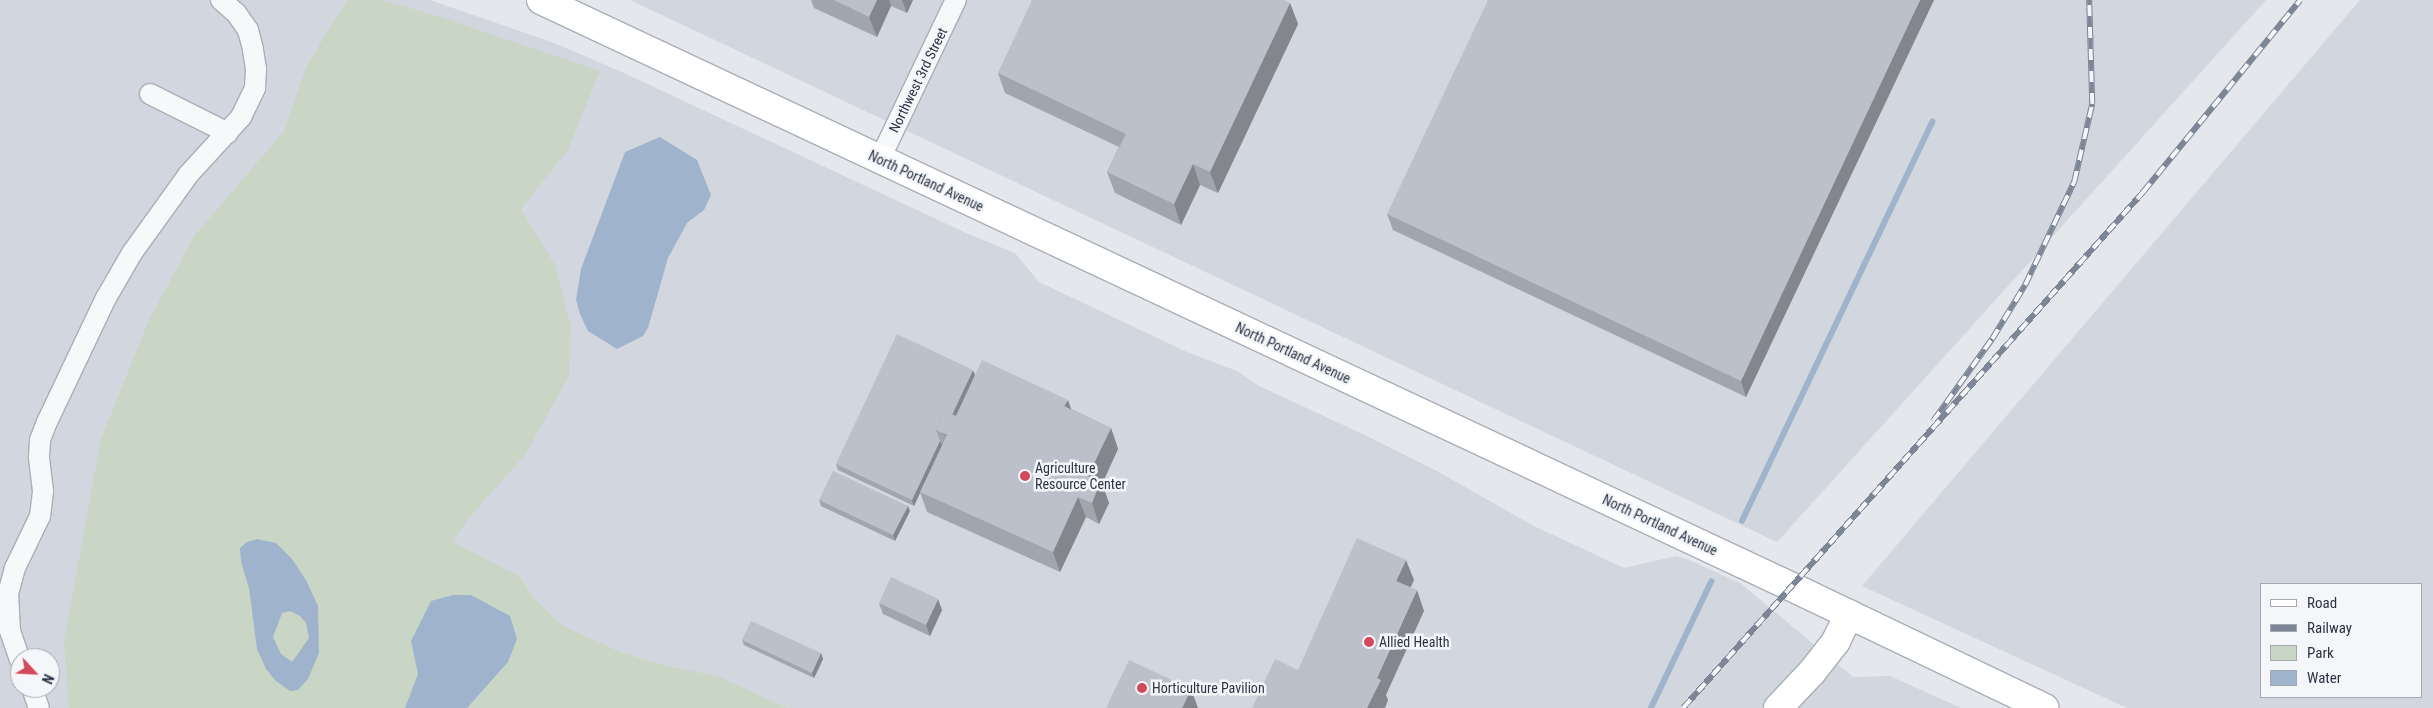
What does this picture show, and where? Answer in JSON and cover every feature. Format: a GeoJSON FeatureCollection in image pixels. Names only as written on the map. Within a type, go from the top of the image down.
{"type":"FeatureCollection","features":[{"type":"Feature","properties":{"kind":"main road","name":"North Portland Avenue"},"geometry":{"type":"LineString","coordinates":[[541,0],[1848,614],[2044,708]]}},
{"type":"Feature","properties":{"kind":"main road"},"geometry":{"type":"LineString","coordinates":[[1778,708],[1812,672],[1836,641],[1848,614]]}},
{"type":"Feature","properties":{"kind":"street"},"geometry":{"type":"LineString","coordinates":[[16,648],[10,632],[8,565],[40,516],[43,503],[39,456],[40,440],[47,422],[102,306],[132,253],[153,221],[188,175],[241,117],[255,88],[256,69],[248,30],[236,13],[221,0]]}},
{"type":"Feature","properties":{"kind":"street","name":"Northwest 3rd Street"},"geometry":{"type":"LineString","coordinates":[[880,159],[956,0]]}},
{"type":"Feature","properties":{"kind":"street"},"geometry":{"type":"LineString","coordinates":[[150,94],[228,133]]}},
{"type":"Feature","properties":{"kind":"shaded area"},"geometry":{"type":"Polygon","coordinates":[[[0,0],[430,0],[554,43],[624,73],[966,233],[1015,253],[1039,282],[1187,352],[1237,371],[1259,386],[1435,470],[1534,526],[1624,568],[1676,556],[1687,559],[1740,583],[1853,677],[1890,676],[1961,708],[0,708],[0,0]]]}},
{"type":"Feature","properties":{"kind":"shaded area"},"geometry":{"type":"Polygon","coordinates":[[[630,0],[2266,0],[1777,542],[630,0]]]}},
{"type":"Feature","properties":{"kind":"shaded area"},"geometry":{"type":"Polygon","coordinates":[[[2360,0],[2433,0],[2433,708],[2127,708],[1862,586],[2360,0]]]}},
{"type":"Feature","properties":{"kind":"green space"},"geometry":{"type":"Polygon","coordinates":[[[347,0],[381,0],[444,18],[600,71],[568,150],[521,209],[555,265],[570,324],[569,376],[525,455],[468,519],[452,542],[520,577],[535,599],[562,625],[622,653],[671,667],[717,676],[787,708],[69,708],[64,642],[101,439],[149,320],[194,236],[284,131],[307,65],[347,0]]]}},
{"type":"Feature","properties":{"kind":"water"},"geometry":{"type":"Polygon","coordinates":[[[660,137],[697,160],[711,195],[704,210],[687,223],[668,258],[648,328],[643,336],[617,349],[588,331],[580,314],[576,300],[581,269],[625,152],[660,137]]]}},
{"type":"Feature","properties":{"kind":"water"},"geometry":{"type":"Polygon","coordinates":[[[257,539],[276,543],[292,559],[306,580],[318,606],[319,653],[308,679],[298,690],[290,691],[276,681],[266,669],[257,649],[249,588],[241,562],[240,548],[247,542],[257,539]],[[290,611],[282,613],[273,637],[281,654],[292,662],[309,638],[306,623],[300,616],[290,611]]]}},
{"type":"Feature","properties":{"kind":"water"},"geometry":{"type":"Polygon","coordinates":[[[453,595],[471,595],[510,616],[517,639],[508,662],[467,708],[405,708],[418,674],[411,641],[431,601],[453,595]]]}},
{"type":"Feature","properties":{"kind":"building"},"geometry":{"type":"Polygon","coordinates":[[[834,0],[877,0],[869,17],[834,0]]]}},
{"type":"Feature","properties":{"kind":"building"},"geometry":{"type":"Polygon","coordinates":[[[1032,0],[1284,0],[1290,3],[1210,172],[1193,164],[1174,204],[1107,172],[1126,134],[998,73],[1032,0]]]}},
{"type":"Feature","properties":{"kind":"building"},"geometry":{"type":"Polygon","coordinates":[[[1488,0],[1920,0],[1741,381],[1387,214],[1488,0]]]}},
{"type":"Feature","properties":{"kind":"building"},"geometry":{"type":"Polygon","coordinates":[[[897,334],[973,370],[952,415],[945,411],[936,430],[940,441],[912,500],[836,464],[897,334]]]}},
{"type":"Feature","properties":{"kind":"building","name":"Agriculture Resource Center"},"geometry":{"type":"Polygon","coordinates":[[[982,360],[1068,400],[1064,406],[1111,428],[1088,476],[1101,483],[1092,503],[1078,497],[1053,552],[920,492],[947,435],[936,430],[945,411],[956,416],[982,360]]]}},
{"type":"Feature","properties":{"kind":"building"},"geometry":{"type":"Polygon","coordinates":[[[833,471],[908,506],[893,535],[819,500],[833,471]]]}},
{"type":"Feature","properties":{"kind":"building","name":"Allied Health"},"geometry":{"type":"Polygon","coordinates":[[[1357,538],[1406,560],[1396,581],[1417,590],[1377,678],[1381,680],[1367,708],[1252,708],[1275,659],[1298,670],[1357,538]]]}},
{"type":"Feature","properties":{"kind":"building"},"geometry":{"type":"Polygon","coordinates":[[[891,577],[938,599],[926,625],[879,603],[891,577]]]}},
{"type":"Feature","properties":{"kind":"building"},"geometry":{"type":"Polygon","coordinates":[[[751,621],[821,653],[812,673],[742,640],[751,621]]]}},
{"type":"Feature","properties":{"kind":"building"},"geometry":{"type":"Polygon","coordinates":[[[1129,660],[1191,689],[1182,708],[1106,708],[1129,660]]]}},
{"type":"Feature","properties":{"kind":"waterway"},"geometry":{"type":"LineString","coordinates":[[1742,521],[1932,122]]}},
{"type":"Feature","properties":{"kind":"waterway"},"geometry":{"type":"LineString","coordinates":[[1651,708],[1711,582]]}},
{"type":"Feature","properties":{"kind":"railway"},"geometry":{"type":"LineString","coordinates":[[1933,421],[1992,339],[2025,285],[2074,182],[2092,104],[2089,0]]}},
{"type":"Feature","properties":{"kind":"railway"},"geometry":{"type":"LineString","coordinates":[[1683,708],[2143,192],[2300,0]]}},
{"type":"Feature","properties":{"kind":"place","name":"Agriculture Resource Center"},"geometry":{"type":"Point","coordinates":[1025,476]}},
{"type":"Feature","properties":{"kind":"place","name":"Allied Health"},"geometry":{"type":"Point","coordinates":[1369,642]}},
{"type":"Feature","properties":{"kind":"place","name":"Horticulture Pavilion"},"geometry":{"type":"Point","coordinates":[1142,688]}}]}
